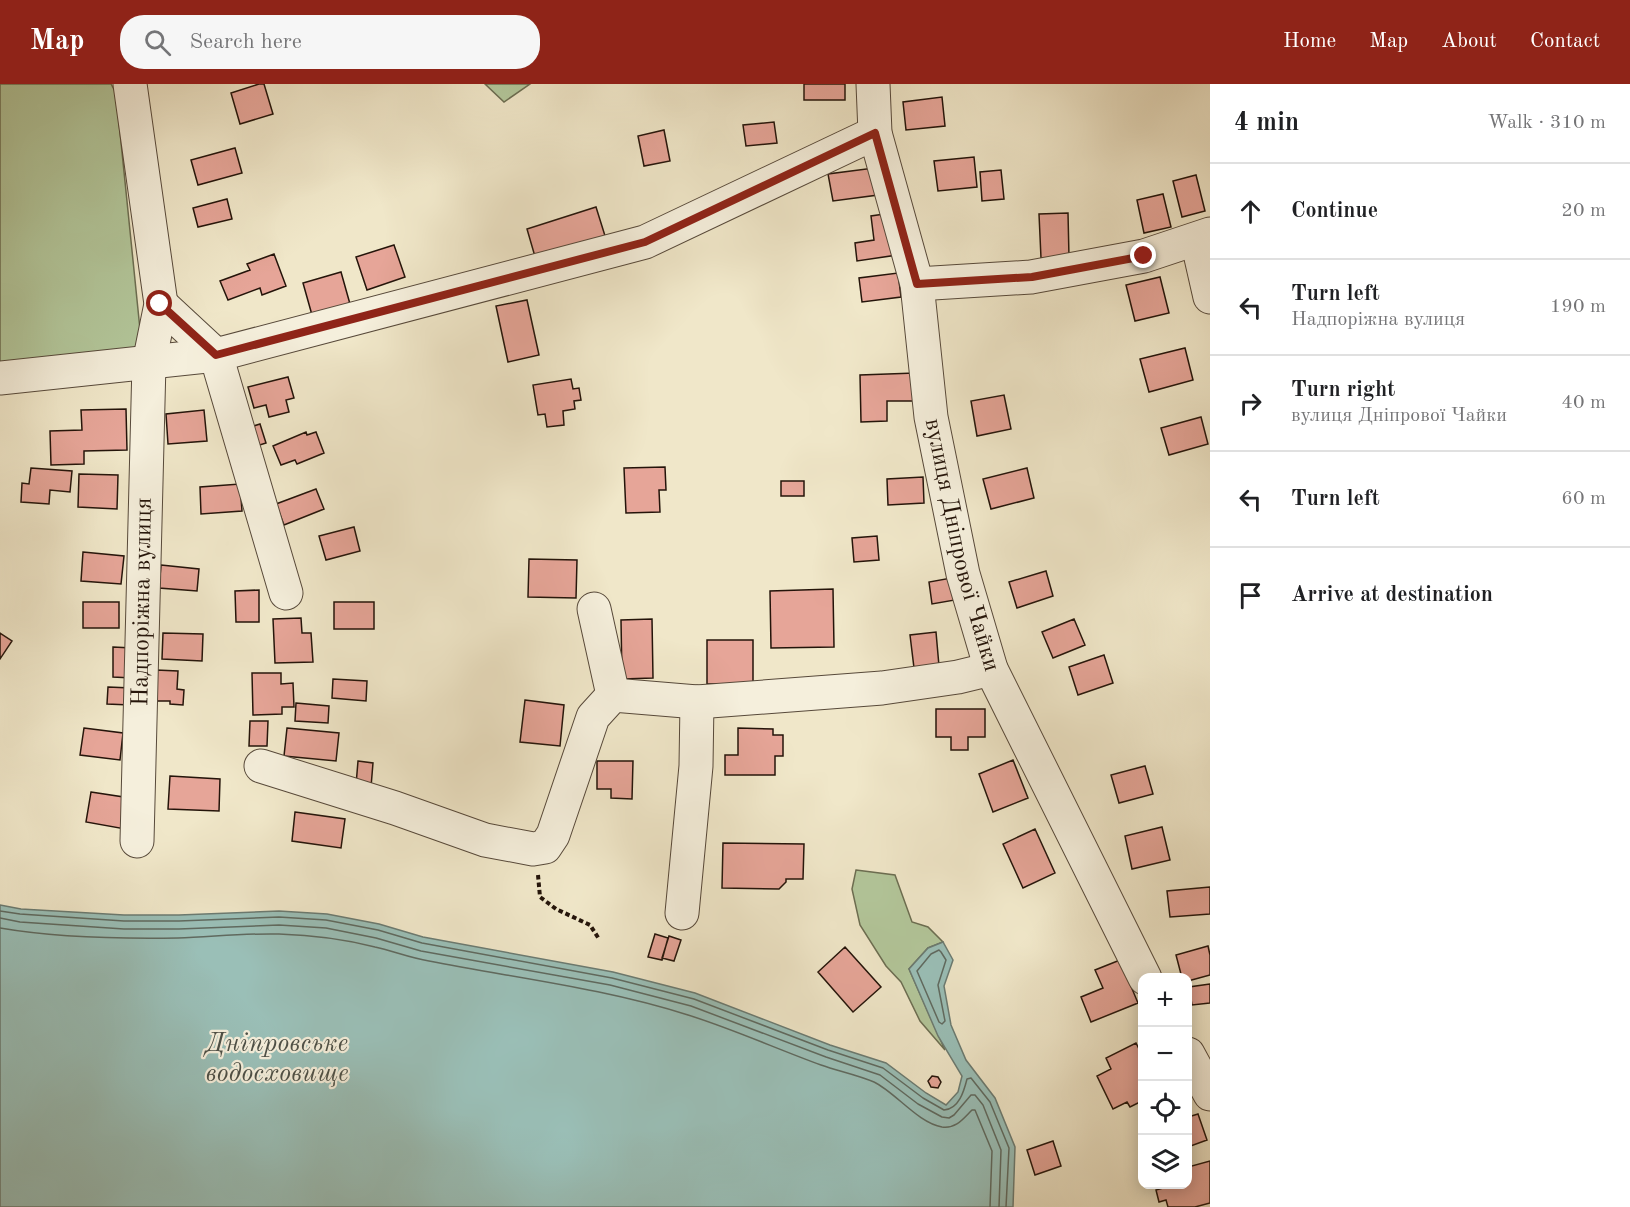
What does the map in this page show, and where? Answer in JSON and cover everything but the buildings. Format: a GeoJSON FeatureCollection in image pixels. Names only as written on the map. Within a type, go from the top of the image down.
{"type":"FeatureCollection","features":[{"type":"Feature","properties":{"kind":"street","name":"Надпоріжна вулиця"},"geometry":{"type":"LineString","coordinates":[[130,84],[160,304],[149,363],[137,841]]}},
{"type":"Feature","properties":{"kind":"street","name":"вулиця Дніпрової Чайки"},"geometry":{"type":"LineString","coordinates":[[873,84],[875,133],[917,284],[931,417],[963,574],[991,669],[1143,973]]}},
{"type":"Feature","properties":{"kind":"street"},"geometry":{"type":"LineString","coordinates":[[0,378],[216,355],[645,242],[875,133]]}},
{"type":"Feature","properties":{"kind":"street"},"geometry":{"type":"LineString","coordinates":[[917,284],[1032,277],[1144,256],[1204,237],[1210,297]]}},
{"type":"Feature","properties":{"kind":"street"},"geometry":{"type":"LineString","coordinates":[[160,304],[216,355],[286,593]]}},
{"type":"Feature","properties":{"kind":"street"},"geometry":{"type":"LineString","coordinates":[[594,609],[613,694]]}},
{"type":"Feature","properties":{"kind":"street"},"geometry":{"type":"LineString","coordinates":[[613,694],[697,702],[882,688],[958,677],[991,669]]}},
{"type":"Feature","properties":{"kind":"street"},"geometry":{"type":"LineString","coordinates":[[261,766],[394,808],[485,840],[533,849],[545,847],[553,835],[593,717],[613,694]]}},
{"type":"Feature","properties":{"kind":"street"},"geometry":{"type":"LineString","coordinates":[[682,913],[696,766],[697,702]]}},
{"type":"Feature","properties":{"kind":"street"},"geometry":{"type":"LineString","coordinates":[[1192,1061],[1210,1094]]}},
{"type":"Feature","properties":{"kind":"path"},"geometry":{"type":"LineString","coordinates":[[543,847],[538,877],[540,897],[556,909],[590,925],[599,939]]}},
{"type":"Feature","properties":{"kind":"green space"},"geometry":{"type":"Polygon","coordinates":[[[0,84],[111,84],[116,93],[142,349],[0,369],[0,84]]]}},
{"type":"Feature","properties":{"kind":"green space"},"geometry":{"type":"Polygon","coordinates":[[[485,84],[530,84],[504,102],[485,84]]]}},
{"type":"Feature","properties":{"kind":"green space"},"geometry":{"type":"Polygon","coordinates":[[[856,870],[895,875],[912,922],[928,927],[943,942],[928,948],[909,969],[945,1050],[920,1021],[901,982],[886,966],[860,925],[852,889],[856,870]]]}},
{"type":"Feature","properties":{"kind":"water","name":"Дніпровське водосховище"},"geometry":{"type":"Polygon","coordinates":[[[0,905],[21,909],[124,915],[279,911],[327,914],[379,924],[423,937],[613,972],[695,993],[830,1045],[886,1063],[946,1105],[958,1092],[962,1076],[938,1036],[909,969],[928,948],[943,942],[953,960],[944,986],[951,1025],[966,1060],[995,1098],[1015,1147],[1013,1207],[0,1207],[0,905]]]}},
{"type":"Feature","properties":{"kind":"route"},"geometry":{"type":"LineString","coordinates":[[160,304],[216,355],[645,242],[875,133],[917,284],[1032,277],[1144,256]]}}]}
